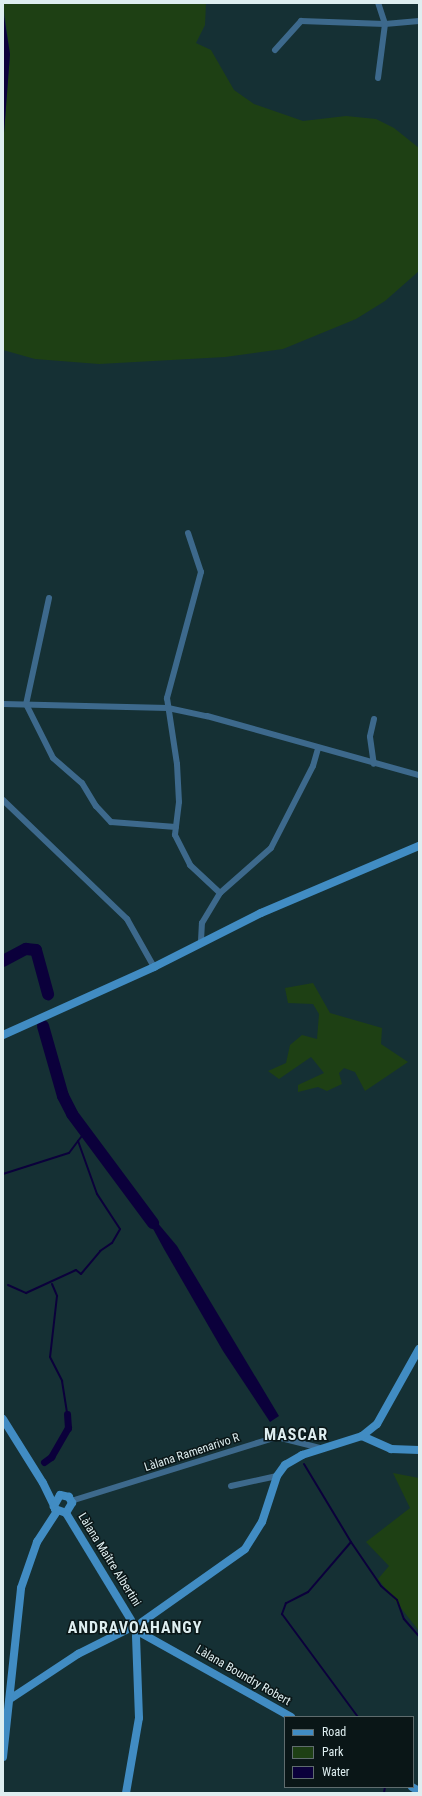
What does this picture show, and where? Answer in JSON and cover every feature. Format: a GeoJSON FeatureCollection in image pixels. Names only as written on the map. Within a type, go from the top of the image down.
{"type":"FeatureCollection","features":[{"type":"Feature","properties":{"kind":"main road"},"geometry":{"type":"LineString","coordinates":[[3,1035],[62,1006],[164,960],[201,941],[419,846]]}},
{"type":"Feature","properties":{"kind":"main road"},"geometry":{"type":"LineString","coordinates":[[3,1029],[62,1006]]}},
{"type":"Feature","properties":{"kind":"main road"},"geometry":{"type":"LineString","coordinates":[[126,1793],[138,1718],[138,1635],[142,1622],[245,1549],[262,1522],[277,1476],[285,1465],[320,1448],[362,1436],[377,1424],[419,1349]]}},
{"type":"Feature","properties":{"kind":"main road"},"geometry":{"type":"LineString","coordinates":[[3,1419],[43,1483],[55,1509],[66,1513],[72,1501],[60,1496],[43,1483]]}},
{"type":"Feature","properties":{"kind":"main road"},"geometry":{"type":"LineString","coordinates":[[362,1436],[391,1449],[419,1450]]}},
{"type":"Feature","properties":{"kind":"main road"},"geometry":{"type":"LineString","coordinates":[[3,1756],[21,1588],[37,1542],[55,1509],[60,1496]]}},
{"type":"Feature","properties":{"kind":"main road","name":"Làlana Maître Albertini"},"geometry":{"type":"LineString","coordinates":[[66,1513],[131,1620]]}},
{"type":"Feature","properties":{"kind":"main road"},"geometry":{"type":"LineString","coordinates":[[10,1700],[78,1654],[126,1630],[131,1620],[142,1622]]}},
{"type":"Feature","properties":{"kind":"main road","name":"Làlana Boundry Robert"},"geometry":{"type":"LineString","coordinates":[[126,1630],[289,1716]]}},
{"type":"Feature","properties":{"kind":"street"},"geometry":{"type":"LineString","coordinates":[[378,3],[385,24],[378,78]]}},
{"type":"Feature","properties":{"kind":"street"},"geometry":{"type":"LineString","coordinates":[[275,50],[301,21],[385,24],[419,21]]}},
{"type":"Feature","properties":{"kind":"street"},"geometry":{"type":"LineString","coordinates":[[188,533],[201,572],[167,698],[176,764],[175,835],[190,865],[220,893]]}},
{"type":"Feature","properties":{"kind":"street"},"geometry":{"type":"LineString","coordinates":[[49,598],[26,704],[53,758],[82,783],[96,806],[112,822],[176,827]]}},
{"type":"Feature","properties":{"kind":"street"},"geometry":{"type":"LineString","coordinates":[[3,704],[168,708],[207,716],[374,764],[419,775]]}},
{"type":"Feature","properties":{"kind":"street"},"geometry":{"type":"LineString","coordinates":[[374,719],[370,737],[374,764]]}},
{"type":"Feature","properties":{"kind":"street"},"geometry":{"type":"LineString","coordinates":[[201,941],[202,923],[220,893],[271,848],[313,766],[318,748]]}},
{"type":"Feature","properties":{"kind":"street"},"geometry":{"type":"LineString","coordinates":[[3,800],[126,919],[153,965]]}},
{"type":"Feature","properties":{"kind":"street","name":"Làlana Ramenarivo R"},"geometry":{"type":"LineString","coordinates":[[72,1501],[277,1437],[320,1448]]}},
{"type":"Feature","properties":{"kind":"street"},"geometry":{"type":"LineString","coordinates":[[231,1486],[277,1476]]}},
{"type":"Feature","properties":{"kind":"green space"},"geometry":{"type":"Polygon","coordinates":[[[3,3],[206,3],[205,25],[196,43],[211,50],[234,90],[254,104],[303,121],[346,116],[376,119],[394,128],[419,148],[419,271],[385,301],[356,319],[283,349],[225,357],[99,364],[35,359],[3,350],[3,146],[10,54],[3,3]]]}},
{"type":"Feature","properties":{"kind":"green space"},"geometry":{"type":"Polygon","coordinates":[[[313,983],[330,1013],[382,1028],[381,1044],[408,1062],[365,1091],[355,1072],[344,1068],[339,1073],[342,1084],[327,1091],[318,1087],[298,1092],[298,1085],[324,1073],[311,1057],[279,1079],[268,1071],[286,1063],[290,1045],[302,1035],[317,1039],[319,1014],[313,1004],[288,1003],[285,988],[313,983]]]}},
{"type":"Feature","properties":{"kind":"green space"},"geometry":{"type":"Polygon","coordinates":[[[393,1473],[419,1478],[419,1631],[378,1579],[389,1566],[366,1542],[410,1508],[393,1473]]]}},
{"type":"Feature","properties":{"kind":"water"},"geometry":{"type":"Polygon","coordinates":[[[3,10],[10,54],[3,146],[3,10]]]}},
{"type":"Feature","properties":{"kind":"water"},"geometry":{"type":"Polygon","coordinates":[[[156,1221],[177,1246],[279,1416],[270,1422],[223,1351],[164,1249],[151,1225],[156,1221]]]}},
{"type":"Feature","properties":{"kind":"waterway"},"geometry":{"type":"LineString","coordinates":[[3,961],[26,949],[36,950],[48,994]]}},
{"type":"Feature","properties":{"kind":"waterway"},"geometry":{"type":"LineString","coordinates":[[43,1026],[63,1096],[72,1114],[153,1223]]}},
{"type":"Feature","properties":{"kind":"waterway"},"geometry":{"type":"LineString","coordinates":[[8,1285],[26,1293],[76,1270],[81,1274],[100,1251],[112,1243],[120,1229],[97,1194],[78,1141],[85,1132]]}},
{"type":"Feature","properties":{"kind":"waterway"},"geometry":{"type":"LineString","coordinates":[[3,1174],[69,1153],[78,1141]]}},
{"type":"Feature","properties":{"kind":"waterway"},"geometry":{"type":"LineString","coordinates":[[52,1284],[57,1296],[50,1357],[62,1381],[67,1414]]}},
{"type":"Feature","properties":{"kind":"waterway"},"geometry":{"type":"LineString","coordinates":[[44,1462],[51,1457],[68,1428],[67,1414]]}},
{"type":"Feature","properties":{"kind":"waterway"},"geometry":{"type":"LineString","coordinates":[[304,1464],[351,1542],[308,1592],[286,1603],[282,1614],[357,1716]]}},
{"type":"Feature","properties":{"kind":"waterway"},"geometry":{"type":"LineString","coordinates":[[351,1542],[381,1586],[397,1600],[404,1619],[419,1636]]}},
{"type":"Feature","properties":{"kind":"waterway"},"geometry":{"type":"LineString","coordinates":[[384,1793],[385,1788]]}},
{"type":"Feature","properties":{"kind":"district","name":"MASCAR"},"geometry":{"type":"Point","coordinates":[296,1435]}},
{"type":"Feature","properties":{"kind":"district","name":"ANDRAVOAHANGY"},"geometry":{"type":"Point","coordinates":[135,1628]}}]}
